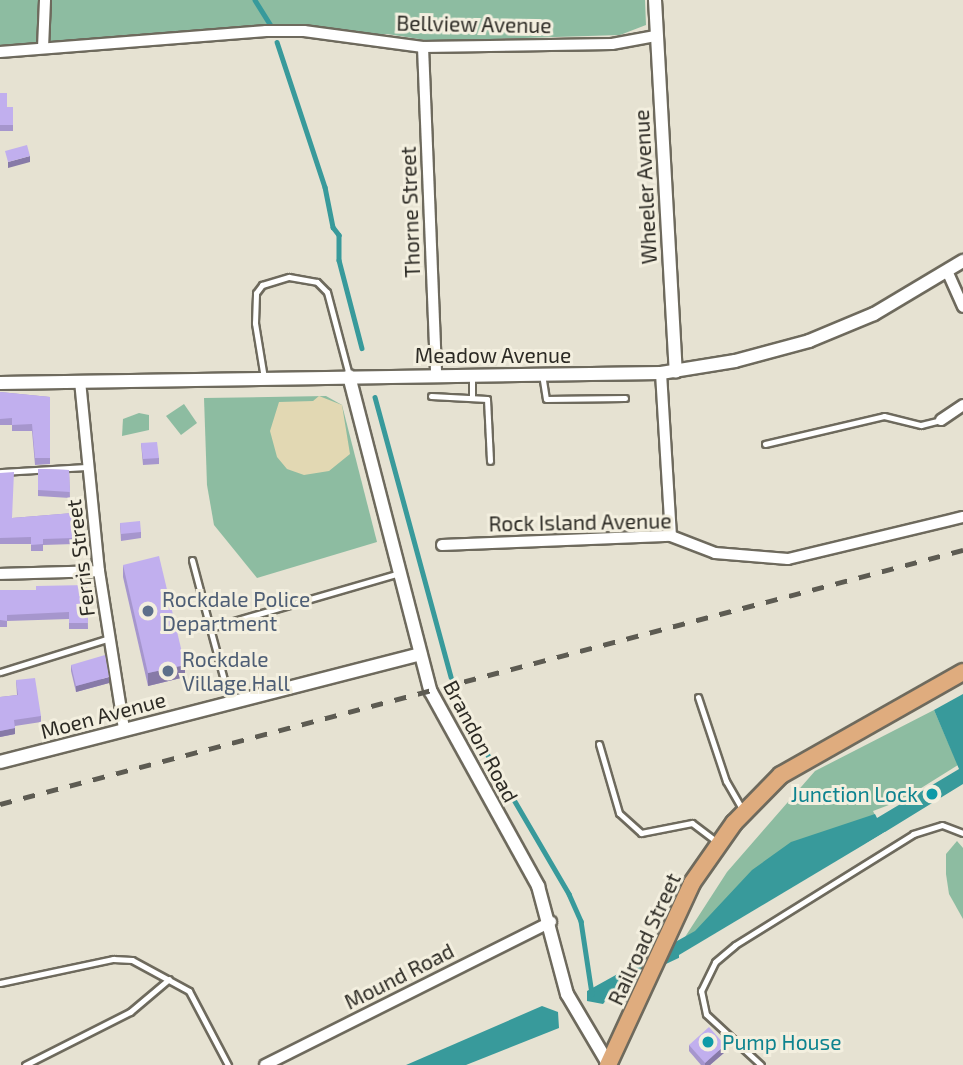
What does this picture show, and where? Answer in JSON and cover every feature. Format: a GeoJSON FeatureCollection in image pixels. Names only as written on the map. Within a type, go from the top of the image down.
{"type":"FeatureCollection","features":[{"type":"Feature","properties":{"kind":"main road","name":"Railroad Street"},"geometry":{"type":"LineString","coordinates":[[609,1065],[663,939],[692,883],[745,812],[781,775],[963,672]]}},
{"type":"Feature","properties":{"kind":"street"},"geometry":{"type":"LineString","coordinates":[[43,48],[45,0]]}},
{"type":"Feature","properties":{"kind":"street","name":"Wheeler Avenue"},"geometry":{"type":"LineString","coordinates":[[655,0],[676,371]]}},
{"type":"Feature","properties":{"kind":"street","name":"Bellview Avenue"},"geometry":{"type":"LineString","coordinates":[[0,52],[304,31],[423,47],[612,44],[655,36]]}},
{"type":"Feature","properties":{"kind":"street","name":"Thorne Street"},"geometry":{"type":"LineString","coordinates":[[423,47],[436,375]]}},
{"type":"Feature","properties":{"kind":"street","name":"Meadow Avenue"},"geometry":{"type":"LineString","coordinates":[[0,383],[662,373],[809,341],[874,314],[948,273],[963,261]]}},
{"type":"Feature","properties":{"kind":"street"},"geometry":{"type":"LineString","coordinates":[[948,273],[963,307]]}},
{"type":"Feature","properties":{"kind":"street"},"geometry":{"type":"LineString","coordinates":[[662,373],[671,536]]}},
{"type":"Feature","properties":{"kind":"street","name":"Brandon Road"},"geometry":{"type":"LineString","coordinates":[[349,376],[431,692],[538,886],[551,922],[567,994],[609,1065]]}},
{"type":"Feature","properties":{"kind":"street","name":"Ferris Street"},"geometry":{"type":"LineString","coordinates":[[80,381],[99,571],[124,729]]}},
{"type":"Feature","properties":{"kind":"street"},"geometry":{"type":"LineString","coordinates":[[940,420],[963,405]]}},
{"type":"Feature","properties":{"kind":"street","name":"Rock Island Avenue"},"geometry":{"type":"LineString","coordinates":[[442,545],[671,536],[715,553],[788,559],[963,517]]}},
{"type":"Feature","properties":{"kind":"street"},"geometry":{"type":"LineString","coordinates":[[0,574],[99,571]]}},
{"type":"Feature","properties":{"kind":"street","name":"Moen Avenue"},"geometry":{"type":"LineString","coordinates":[[0,762],[420,654]]}},
{"type":"Feature","properties":{"kind":"street","name":"Mound Road"},"geometry":{"type":"LineString","coordinates":[[265,1065],[551,922]]}},
{"type":"Feature","properties":{"kind":"lane"},"geometry":{"type":"LineString","coordinates":[[264,377],[255,323],[256,293],[262,285],[289,277],[317,282],[327,292],[349,376]]}},
{"type":"Feature","properties":{"kind":"lane"},"geometry":{"type":"LineString","coordinates":[[542,374],[546,399],[625,398]]}},
{"type":"Feature","properties":{"kind":"lane"},"geometry":{"type":"LineString","coordinates":[[472,375],[472,396]]}},
{"type":"Feature","properties":{"kind":"lane"},"geometry":{"type":"LineString","coordinates":[[431,396],[483,396],[490,409],[490,461]]}},
{"type":"Feature","properties":{"kind":"lane"},"geometry":{"type":"LineString","coordinates":[[765,444],[884,416],[921,425],[940,420]]}},
{"type":"Feature","properties":{"kind":"lane"},"geometry":{"type":"LineString","coordinates":[[0,472],[89,467]]}},
{"type":"Feature","properties":{"kind":"lane"},"geometry":{"type":"LineString","coordinates":[[192,560],[230,702]]}},
{"type":"Feature","properties":{"kind":"lane"},"geometry":{"type":"LineString","coordinates":[[210,628],[399,573]]}},
{"type":"Feature","properties":{"kind":"lane"},"geometry":{"type":"LineString","coordinates":[[0,672],[110,638]]}},
{"type":"Feature","properties":{"kind":"lane"},"geometry":{"type":"LineString","coordinates":[[698,696],[726,781],[745,812]]}},
{"type":"Feature","properties":{"kind":"lane"},"geometry":{"type":"LineString","coordinates":[[599,744],[620,813],[641,833],[692,823],[719,844]]}},
{"type":"Feature","properties":{"kind":"lane"},"geometry":{"type":"LineString","coordinates":[[761,1065],[706,1014],[701,991],[715,962],[735,945],[913,834],[942,825],[963,833]]}},
{"type":"Feature","properties":{"kind":"lane"},"geometry":{"type":"LineString","coordinates":[[0,983],[113,958],[132,960],[190,991],[228,1065]]}},
{"type":"Feature","properties":{"kind":"lane"},"geometry":{"type":"LineString","coordinates":[[25,1065],[130,1012],[169,979]]}},
{"type":"Feature","properties":{"kind":"green space"},"geometry":{"type":"Polygon","coordinates":[[[0,0],[645,0],[646,25],[620,35],[432,41],[387,34],[196,37],[0,48],[0,0]]]}},
{"type":"Feature","properties":{"kind":"green space"},"geometry":{"type":"Polygon","coordinates":[[[326,396],[342,405],[377,542],[257,578],[214,525],[207,485],[204,398],[326,396]]]}},
{"type":"Feature","properties":{"kind":"green space"},"geometry":{"type":"Polygon","coordinates":[[[184,404],[197,423],[181,435],[166,416],[184,404]]]}},
{"type":"Feature","properties":{"kind":"green space"},"geometry":{"type":"Polygon","coordinates":[[[139,413],[149,415],[149,430],[122,436],[123,419],[139,413]]]}},
{"type":"Feature","properties":{"kind":"green space"},"geometry":{"type":"Polygon","coordinates":[[[934,710],[958,765],[902,800],[873,811],[877,819],[866,845],[685,937],[727,872],[815,771],[934,710]]]}},
{"type":"Feature","properties":{"kind":"green space"},"geometry":{"type":"Polygon","coordinates":[[[957,841],[963,848],[963,919],[949,894],[946,874],[946,854],[957,841]]]}},
{"type":"Feature","properties":{"kind":"sand"},"geometry":{"type":"Polygon","coordinates":[[[319,396],[342,405],[350,454],[329,471],[304,475],[287,469],[277,457],[270,431],[279,402],[313,401],[319,396]]]}},
{"type":"Feature","properties":{"kind":"water"},"geometry":{"type":"Polygon","coordinates":[[[963,694],[963,784],[685,955],[617,987],[603,1004],[587,1001],[587,991],[695,931],[752,870],[791,842],[875,814],[877,818],[959,769],[934,710],[963,694]]]}},
{"type":"Feature","properties":{"kind":"water"},"geometry":{"type":"Polygon","coordinates":[[[542,1006],[558,1012],[559,1028],[466,1065],[406,1065],[542,1006]]]}},
{"type":"Feature","properties":{"kind":"pier"},"geometry":{"type":"Polygon","coordinates":[[[885,832],[888,836],[679,962],[679,955],[885,832]]]}},
{"type":"Feature","properties":{"kind":"building"},"geometry":{"type":"Polygon","coordinates":[[[0,93],[7,93],[7,107],[13,107],[13,125],[0,125],[0,93]]]}},
{"type":"Feature","properties":{"kind":"building"},"geometry":{"type":"Polygon","coordinates":[[[27,145],[30,156],[8,162],[5,151],[27,145]]]}},
{"type":"Feature","properties":{"kind":"building"},"geometry":{"type":"Polygon","coordinates":[[[0,392],[50,397],[50,458],[35,458],[32,424],[12,425],[12,418],[0,419],[0,392]]]}},
{"type":"Feature","properties":{"kind":"building"},"geometry":{"type":"Polygon","coordinates":[[[157,442],[159,458],[143,459],[141,443],[157,442]]]}},
{"type":"Feature","properties":{"kind":"building"},"geometry":{"type":"Polygon","coordinates":[[[38,469],[69,470],[70,492],[38,490],[38,469]]]}},
{"type":"Feature","properties":{"kind":"building"},"geometry":{"type":"Polygon","coordinates":[[[14,472],[12,518],[73,513],[74,538],[43,539],[43,544],[31,545],[31,537],[0,538],[0,473],[14,472]]]}},
{"type":"Feature","properties":{"kind":"building"},"geometry":{"type":"Polygon","coordinates":[[[140,521],[141,532],[121,534],[120,523],[140,521]]]}},
{"type":"Feature","properties":{"kind":"building"},"geometry":{"type":"Polygon","coordinates":[[[159,556],[185,665],[148,673],[123,565],[159,556]]]}},
{"type":"Feature","properties":{"kind":"building"},"geometry":{"type":"Polygon","coordinates":[[[87,585],[88,623],[69,623],[69,612],[7,615],[7,621],[0,620],[0,590],[87,585]]]}},
{"type":"Feature","properties":{"kind":"building"},"geometry":{"type":"Polygon","coordinates":[[[105,655],[109,677],[76,686],[71,665],[105,655]]]}},
{"type":"Feature","properties":{"kind":"building"},"geometry":{"type":"Polygon","coordinates":[[[35,678],[41,716],[14,720],[15,728],[0,731],[0,697],[18,695],[16,680],[35,678]]]}},
{"type":"Feature","properties":{"kind":"building","name":"Pump House"},"geometry":{"type":"Polygon","coordinates":[[[709,1027],[725,1045],[705,1063],[689,1045],[709,1027]]]}},
{"type":"Feature","properties":{"kind":"waterway"},"geometry":{"type":"LineString","coordinates":[[255,0],[273,29]]}},
{"type":"Feature","properties":{"kind":"waterway"},"geometry":{"type":"LineString","coordinates":[[277,42],[325,187],[333,227],[339,235],[339,260],[362,348]]}},
{"type":"Feature","properties":{"kind":"waterway"},"geometry":{"type":"LineString","coordinates":[[375,397],[451,677]]}},
{"type":"Feature","properties":{"kind":"waterway"},"geometry":{"type":"LineString","coordinates":[[461,709],[569,894],[581,921],[592,994]]}},
{"type":"Feature","properties":{"kind":"railway"},"geometry":{"type":"LineString","coordinates":[[0,804],[963,550]]}},
{"type":"Feature","properties":{"kind":"place","name":"Rockdale Police Department"},"geometry":{"type":"Point","coordinates":[148,611]}},
{"type":"Feature","properties":{"kind":"place","name":"Rockdale Village Hall"},"geometry":{"type":"Point","coordinates":[168,671]}},
{"type":"Feature","properties":{"kind":"place","name":"Junction Lock"},"geometry":{"type":"Point","coordinates":[932,794]}},
{"type":"Feature","properties":{"kind":"place","name":"Pump House"},"geometry":{"type":"Point","coordinates":[708,1042]}}]}
